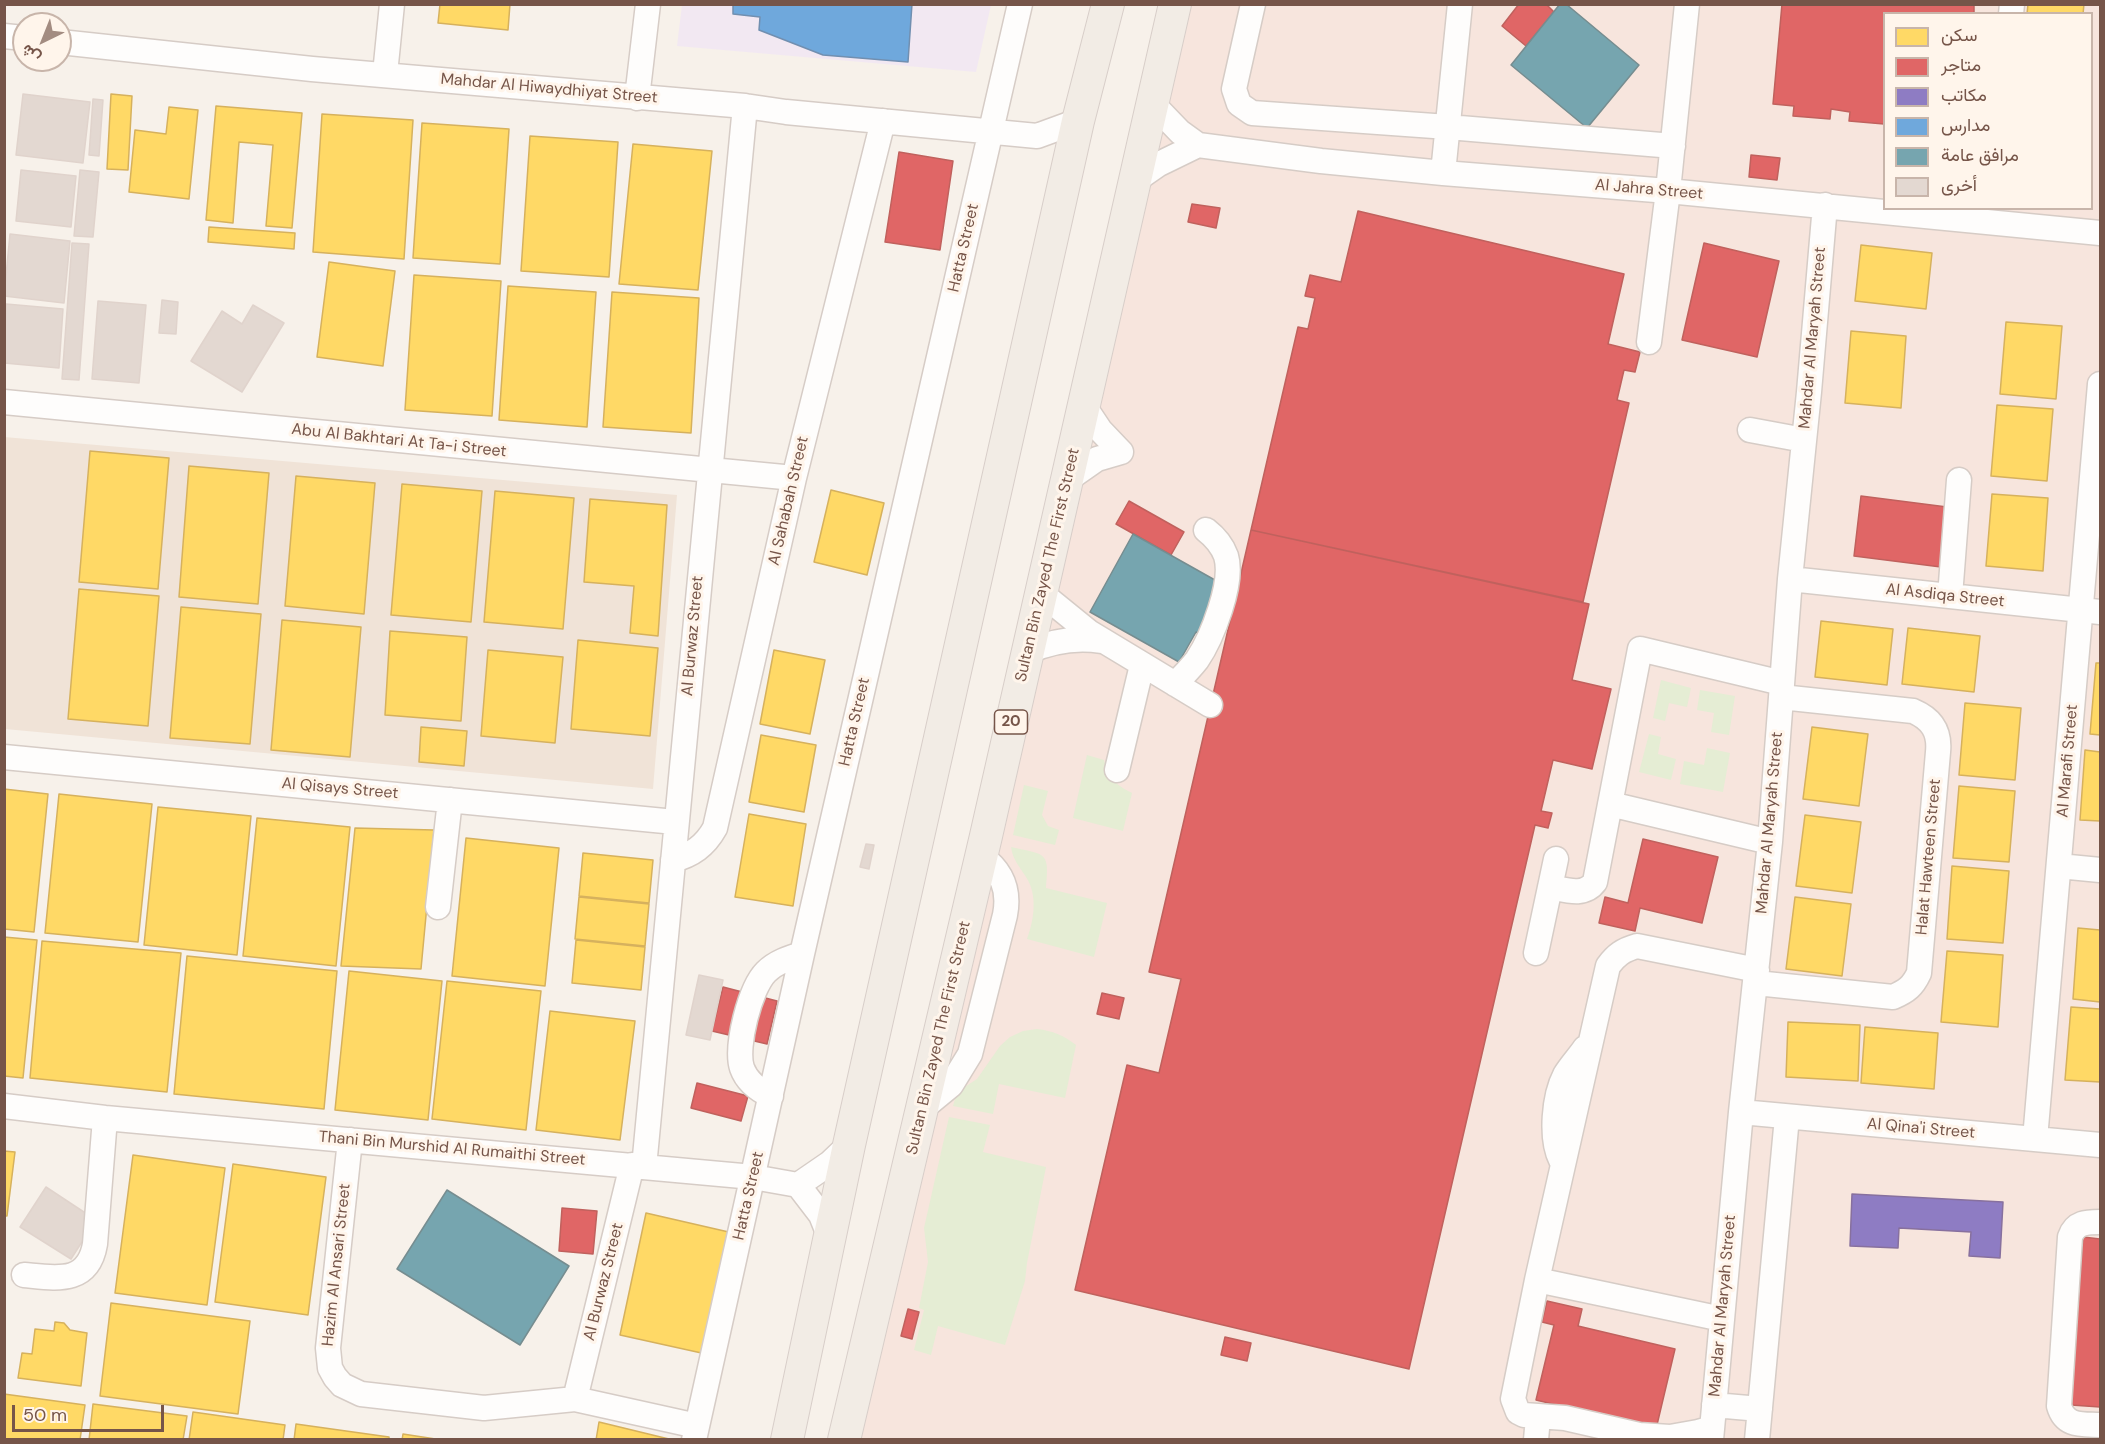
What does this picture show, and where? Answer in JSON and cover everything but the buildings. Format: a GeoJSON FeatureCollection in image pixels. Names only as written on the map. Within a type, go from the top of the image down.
{"type":"FeatureCollection","features":[{"type":"Feature","properties":{"kind":"main road"},"geometry":{"type":"LineString","coordinates":[[787,1440],[849,1145],[1078,120],[1107,4]]}},
{"type":"Feature","properties":{"kind":"main road","name":"Sultan Bin Zayed The First Street"},"geometry":{"type":"LineString","coordinates":[[844,1440],[923,1108],[1175,4]]}},
{"type":"Feature","properties":{"kind":"street"},"geometry":{"type":"LineString","coordinates":[[385,74],[393,4]]}},
{"type":"Feature","properties":{"kind":"street"},"geometry":{"type":"LineString","coordinates":[[637,98],[648,4]]}},
{"type":"Feature","properties":{"kind":"street","name":"Hatta Street"},"geometry":{"type":"LineString","coordinates":[[696,1433],[802,954],[1020,4]]}},
{"type":"Feature","properties":{"kind":"street"},"geometry":{"type":"LineString","coordinates":[[1253,4],[1234,89],[1239,104],[1252,113],[1448,126],[1673,146]]}},
{"type":"Feature","properties":{"kind":"street"},"geometry":{"type":"LineString","coordinates":[[1649,342],[1668,191],[1687,4]]}},
{"type":"Feature","properties":{"kind":"street"},"geometry":{"type":"LineString","coordinates":[[1443,173],[1459,9]]}},
{"type":"Feature","properties":{"kind":"street","name":"Mahdar Al Hiwaydhiyat Street"},"geometry":{"type":"LineString","coordinates":[[72,43],[312,69],[745,106],[883,122],[1037,136],[1078,120]]}},
{"type":"Feature","properties":{"kind":"street"},"geometry":{"type":"LineString","coordinates":[[1136,180],[1159,164],[1198,145],[1180,132],[1153,104]]}},
{"type":"Feature","properties":{"kind":"street","name":"Al Burwaz Street"},"geometry":{"type":"LineString","coordinates":[[575,1398],[638,1166],[673,860],[745,106]]}},
{"type":"Feature","properties":{"kind":"street","name":"Al Sahabah Street"},"geometry":{"type":"LineString","coordinates":[[673,860],[701,848],[715,828],[794,478],[883,122]]}},
{"type":"Feature","properties":{"kind":"street","name":"Mahdar Al Hiwaydhiyat Street"},"geometry":{"type":"LineString","coordinates":[[1037,136],[1070,158]]}},
{"type":"Feature","properties":{"kind":"street","name":"Al Jahra Street"},"geometry":{"type":"LineString","coordinates":[[1198,145],[1321,161],[1443,173],[1883,208]]}},
{"type":"Feature","properties":{"kind":"street","name":"Mahdar Al Maryah Street"},"geometry":{"type":"LineString","coordinates":[[1712,1424],[1741,1112],[1770,842],[1790,579],[1825,205]]}},
{"type":"Feature","properties":{"kind":"street","name":"Al Jahra Street"},"geometry":{"type":"LineString","coordinates":[[1910,210],[1994,215],[2100,233]]}},
{"type":"Feature","properties":{"kind":"street","name":"Al Marafi Street"},"geometry":{"type":"LineString","coordinates":[[2035,1139],[2059,866],[2091,611],[2100,384]]}},
{"type":"Feature","properties":{"kind":"street","name":"Abu Al Bakhtari At Ta-i Street"},"geometry":{"type":"LineString","coordinates":[[4,402],[794,478]]}},
{"type":"Feature","properties":{"kind":"street"},"geometry":{"type":"LineString","coordinates":[[1067,480],[1098,459],[1121,452],[1084,406]]}},
{"type":"Feature","properties":{"kind":"street"},"geometry":{"type":"LineString","coordinates":[[1750,429],[1804,440]]}},
{"type":"Feature","properties":{"kind":"street"},"geometry":{"type":"LineString","coordinates":[[1950,596],[1959,480]]}},
{"type":"Feature","properties":{"kind":"street"},"geometry":{"type":"LineString","coordinates":[[1174,684],[1196,661],[1205,647],[1228,578],[1226,556],[1221,546],[1206,530]]}},
{"type":"Feature","properties":{"kind":"street","name":"Al Asdiqa Street"},"geometry":{"type":"LineString","coordinates":[[1790,579],[2091,611]]}},
{"type":"Feature","properties":{"kind":"street"},"geometry":{"type":"LineString","coordinates":[[1041,593],[1103,641],[1210,705]]}},
{"type":"Feature","properties":{"kind":"street"},"geometry":{"type":"LineString","coordinates":[[1028,652],[1062,640],[1103,641]]}},
{"type":"Feature","properties":{"kind":"street"},"geometry":{"type":"LineString","coordinates":[[1550,888],[1585,891],[1591,887],[1597,874],[1640,649],[1781,690]]}},
{"type":"Feature","properties":{"kind":"street"},"geometry":{"type":"LineString","coordinates":[[1117,770],[1142,665]]}},
{"type":"Feature","properties":{"kind":"street","name":"Halat Hawteen Street"},"geometry":{"type":"LineString","coordinates":[[1756,976],[1893,997],[1905,992],[1914,984],[1919,973],[1939,742],[1936,731],[1923,715],[1913,711],[1781,690]]}},
{"type":"Feature","properties":{"kind":"street","name":"Al Qisays Street"},"geometry":{"type":"LineString","coordinates":[[4,757],[675,822]]}},
{"type":"Feature","properties":{"kind":"street"},"geometry":{"type":"LineString","coordinates":[[438,907],[450,800]]}},
{"type":"Feature","properties":{"kind":"street"},"geometry":{"type":"LineString","coordinates":[[1610,804],[1770,842]]}},
{"type":"Feature","properties":{"kind":"street"},"geometry":{"type":"LineString","coordinates":[[923,1108],[951,1085],[970,1054],[1005,915],[1007,896],[1001,875],[981,856]]}},
{"type":"Feature","properties":{"kind":"street"},"geometry":{"type":"LineString","coordinates":[[1536,953],[1556,859]]}},
{"type":"Feature","properties":{"kind":"street"},"geometry":{"type":"LineString","coordinates":[[2059,866],[2100,870]]}},
{"type":"Feature","properties":{"kind":"street"},"geometry":{"type":"LineString","coordinates":[[1756,976],[1649,947],[1637,946],[1625,949],[1615,956],[1608,966],[1537,1280],[1513,1399],[1518,1412],[1537,1428],[1565,1418],[1655,1438],[1684,1435],[1760,1409]]}},
{"type":"Feature","properties":{"kind":"street"},"geometry":{"type":"LineString","coordinates":[[771,1096],[758,1090],[748,1080],[742,1067],[740,1053],[748,1009],[757,983],[766,972],[776,963],[802,954]]}},
{"type":"Feature","properties":{"kind":"street","name":"Thani Bin Murshid Al Rumaithi Street"},"geometry":{"type":"LineString","coordinates":[[4,1106],[105,1118],[753,1177],[798,1185]]}},
{"type":"Feature","properties":{"kind":"street","name":"Al Qina'i Street"},"geometry":{"type":"LineString","coordinates":[[1741,1112],[2100,1145]]}},
{"type":"Feature","properties":{"kind":"street"},"geometry":{"type":"LineString","coordinates":[[1756,1440],[1787,1117]]}},
{"type":"Feature","properties":{"kind":"street"},"geometry":{"type":"LineString","coordinates":[[24,1275],[65,1278],[75,1275],[89,1262],[95,1244],[105,1118]]}},
{"type":"Feature","properties":{"kind":"street","name":"Hazim Al Ansari Street"},"geometry":{"type":"LineString","coordinates":[[350,1140],[328,1348],[330,1368],[342,1385],[361,1394],[484,1408],[575,1398],[696,1433]]}},
{"type":"Feature","properties":{"kind":"street"},"geometry":{"type":"LineString","coordinates":[[829,1235],[821,1215],[798,1185],[830,1163],[849,1145]]}},
{"type":"Feature","properties":{"kind":"street"},"geometry":{"type":"LineString","coordinates":[[2100,1222],[2081,1223],[2070,1237],[2059,1406],[2064,1417],[2074,1424],[2100,1425]]}},
{"type":"Feature","properties":{"kind":"street"},"geometry":{"type":"LineString","coordinates":[[1537,1280],[1722,1319]]}},
{"type":"Feature","properties":{"kind":"shaded area"},"geometry":{"type":"Polygon","coordinates":[[[682,5],[991,5],[976,72],[677,46],[682,5]]]}},
{"type":"Feature","properties":{"kind":"shaded area"},"geometry":{"type":"Polygon","coordinates":[[[1187,5],[2100,5],[2100,1439],[856,1440],[1187,5]]]}},
{"type":"Feature","properties":{"kind":"shaded area"},"geometry":{"type":"Polygon","coordinates":[[[4,437],[677,495],[653,789],[5,729],[4,437]]]}},
{"type":"Feature","properties":{"kind":"green space"},"geometry":{"type":"Polygon","coordinates":[[[1661,680],[1691,688],[1687,707],[1669,703],[1665,721],[1653,718],[1661,680]]]}},
{"type":"Feature","properties":{"kind":"green space"},"geometry":{"type":"Polygon","coordinates":[[[1700,690],[1735,696],[1729,735],[1711,732],[1714,713],[1697,710],[1700,690]]]}},
{"type":"Feature","properties":{"kind":"green space"},"geometry":{"type":"Polygon","coordinates":[[[1649,734],[1661,737],[1658,754],[1676,759],[1671,780],[1639,772],[1649,734]]]}},
{"type":"Feature","properties":{"kind":"green space"},"geometry":{"type":"Polygon","coordinates":[[[1707,748],[1730,753],[1723,792],[1680,784],[1684,761],[1704,765],[1707,748]]]}},
{"type":"Feature","properties":{"kind":"green space"},"geometry":{"type":"Polygon","coordinates":[[[1087,755],[1104,760],[1113,780],[1132,793],[1123,831],[1073,818],[1087,755]]]}},
{"type":"Feature","properties":{"kind":"green space"},"geometry":{"type":"Polygon","coordinates":[[[1024,785],[1048,791],[1042,815],[1048,826],[1059,830],[1055,845],[1013,835],[1024,785]]]}},
{"type":"Feature","properties":{"kind":"green space"},"geometry":{"type":"Polygon","coordinates":[[[1011,847],[1043,856],[1047,867],[1046,888],[1107,903],[1094,957],[1027,939],[1033,916],[1032,892],[1011,847]]]}},
{"type":"Feature","properties":{"kind":"green space"},"geometry":{"type":"Polygon","coordinates":[[[1037,1029],[1058,1034],[1076,1045],[1065,1098],[999,1084],[993,1114],[953,1106],[957,1092],[977,1079],[1000,1046],[1010,1037],[1023,1031],[1037,1029]]]}},
{"type":"Feature","properties":{"kind":"green space"},"geometry":{"type":"Polygon","coordinates":[[[949,1117],[990,1125],[983,1152],[1046,1167],[1025,1281],[1005,1345],[938,1326],[931,1355],[914,1350],[924,1310],[919,1308],[928,1262],[924,1228],[949,1117]]]}}]}
